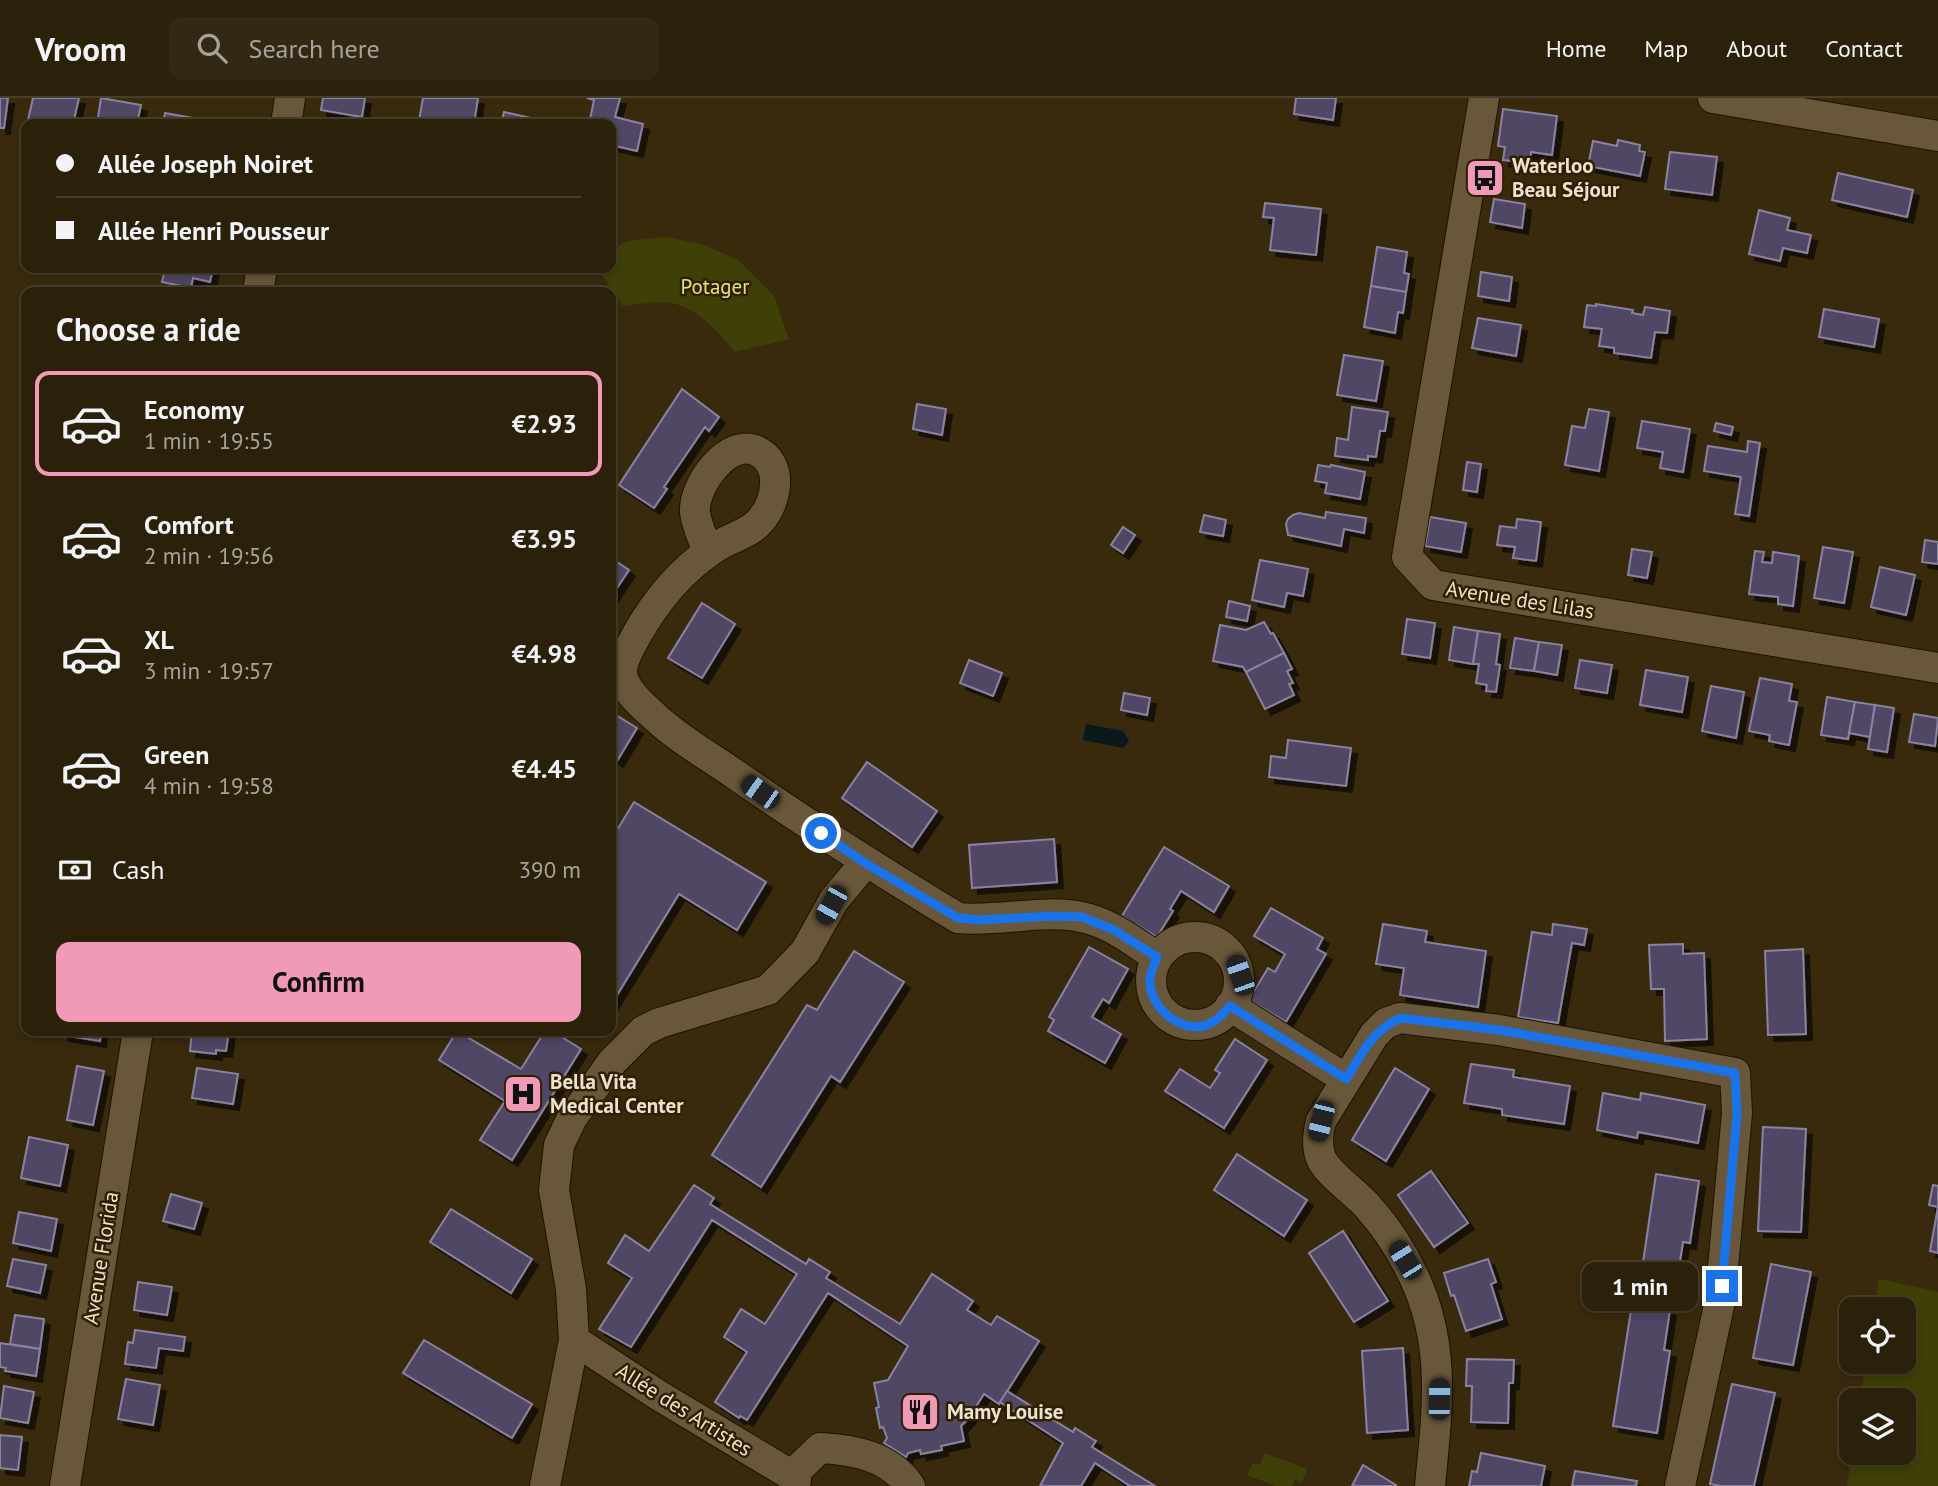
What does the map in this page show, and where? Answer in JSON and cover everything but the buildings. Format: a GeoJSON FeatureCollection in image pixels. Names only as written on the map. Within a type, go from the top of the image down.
{"type":"FeatureCollection","features":[{"type":"Feature","properties":{"kind":"street"},"geometry":{"type":"LineString","coordinates":[[287,119],[290,98]]}},
{"type":"Feature","properties":{"kind":"street","name":"Avenue des Lilas"},"geometry":{"type":"LineString","coordinates":[[1484,98],[1407,558],[1433,585],[1938,668]]}},
{"type":"Feature","properties":{"kind":"street"},"geometry":{"type":"LineString","coordinates":[[1713,98],[1803,106],[1938,136]]}},
{"type":"Feature","properties":{"kind":"street"},"geometry":{"type":"LineString","coordinates":[[708,552],[667,588],[646,618],[627,653],[622,671],[624,682],[631,694],[656,718],[804,823],[958,918],[978,920],[1082,917],[1114,930],[1157,957]]}},
{"type":"Feature","properties":{"kind":"street"},"geometry":{"type":"LineString","coordinates":[[545,1486],[573,1340],[571,1289],[554,1190],[559,1145],[572,1118],[613,1061],[643,1031],[659,1023],[768,990],[805,952],[834,900],[865,863]]}},
{"type":"Feature","properties":{"kind":"street"},"geometry":{"type":"LineString","coordinates":[[1187,937],[1205,937],[1222,945],[1234,958],[1240,975],[1239,993],[1213,1023],[1191,1026],[1170,1019],[1155,1002],[1150,979],[1157,957],[1170,944],[1187,937]]}},
{"type":"Feature","properties":{"kind":"street"},"geometry":{"type":"LineString","coordinates":[[1230,1006],[1346,1079]]}},
{"type":"Feature","properties":{"kind":"street"},"geometry":{"type":"LineString","coordinates":[[1430,1486],[1439,1382],[1426,1308],[1414,1276],[1394,1242],[1370,1209],[1321,1159],[1318,1135],[1321,1121],[1374,1035],[1386,1023],[1401,1018],[1512,1032],[1735,1073],[1737,1114],[1724,1271],[1680,1486]]}},
{"type":"Feature","properties":{"kind":"street","name":"Avenue Florida"},"geometry":{"type":"LineString","coordinates":[[65,1486],[137,1036]]}},
{"type":"Feature","properties":{"kind":"street","name":"Allée des Artistes"},"geometry":{"type":"LineString","coordinates":[[573,1340],[795,1482],[797,1470],[821,1448],[846,1449],[872,1455],[901,1474],[910,1486]]}},
{"type":"Feature","properties":{"kind":"green space","name":"Potager"},"geometry":{"type":"Polygon","coordinates":[[[664,237],[702,244],[738,260],[774,296],[789,339],[735,352],[703,319],[679,305],[659,302],[623,306],[616,296],[616,287],[610,287],[600,273],[616,273],[616,247],[629,241],[664,237]]]}},
{"type":"Feature","properties":{"kind":"green space"},"geometry":{"type":"Polygon","coordinates":[[[1879,1279],[1938,1292],[1938,1486],[1847,1486],[1850,1465],[1916,1465],[1916,1388],[1862,1388],[1864,1374],[1916,1374],[1916,1297],[1876,1297],[1879,1279]]]}},
{"type":"Feature","properties":{"kind":"green space"},"geometry":{"type":"Polygon","coordinates":[[[1265,1453],[1307,1469],[1302,1482],[1295,1479],[1292,1486],[1276,1486],[1247,1475],[1253,1463],[1260,1465],[1265,1453]]]}},
{"type":"Feature","properties":{"kind":"shaded area"},"geometry":{"type":"Polygon","coordinates":[[[1086,724],[1123,731],[1129,741],[1123,748],[1083,740],[1086,724]]]}},
{"type":"Feature","properties":{"kind":"place","name":"Waterloo Beau Séjour"},"geometry":{"type":"Point","coordinates":[1485,178]}},
{"type":"Feature","properties":{"kind":"place","name":"Bella Vita Medical Center"},"geometry":{"type":"Point","coordinates":[523,1094]}},
{"type":"Feature","properties":{"kind":"place","name":"Mamy Louise"},"geometry":{"type":"Point","coordinates":[920,1412]}},
{"type":"Feature","properties":{"kind":"route"},"geometry":{"type":"LineString","coordinates":[[821,833],[865,863],[958,918],[978,920],[1082,917],[1114,930],[1157,957],[1150,979],[1155,1002],[1170,1019],[1191,1026],[1213,1023],[1230,1006],[1346,1079],[1374,1035],[1386,1023],[1401,1018],[1578,1043],[1735,1073],[1737,1114],[1722,1286]]}}]}
